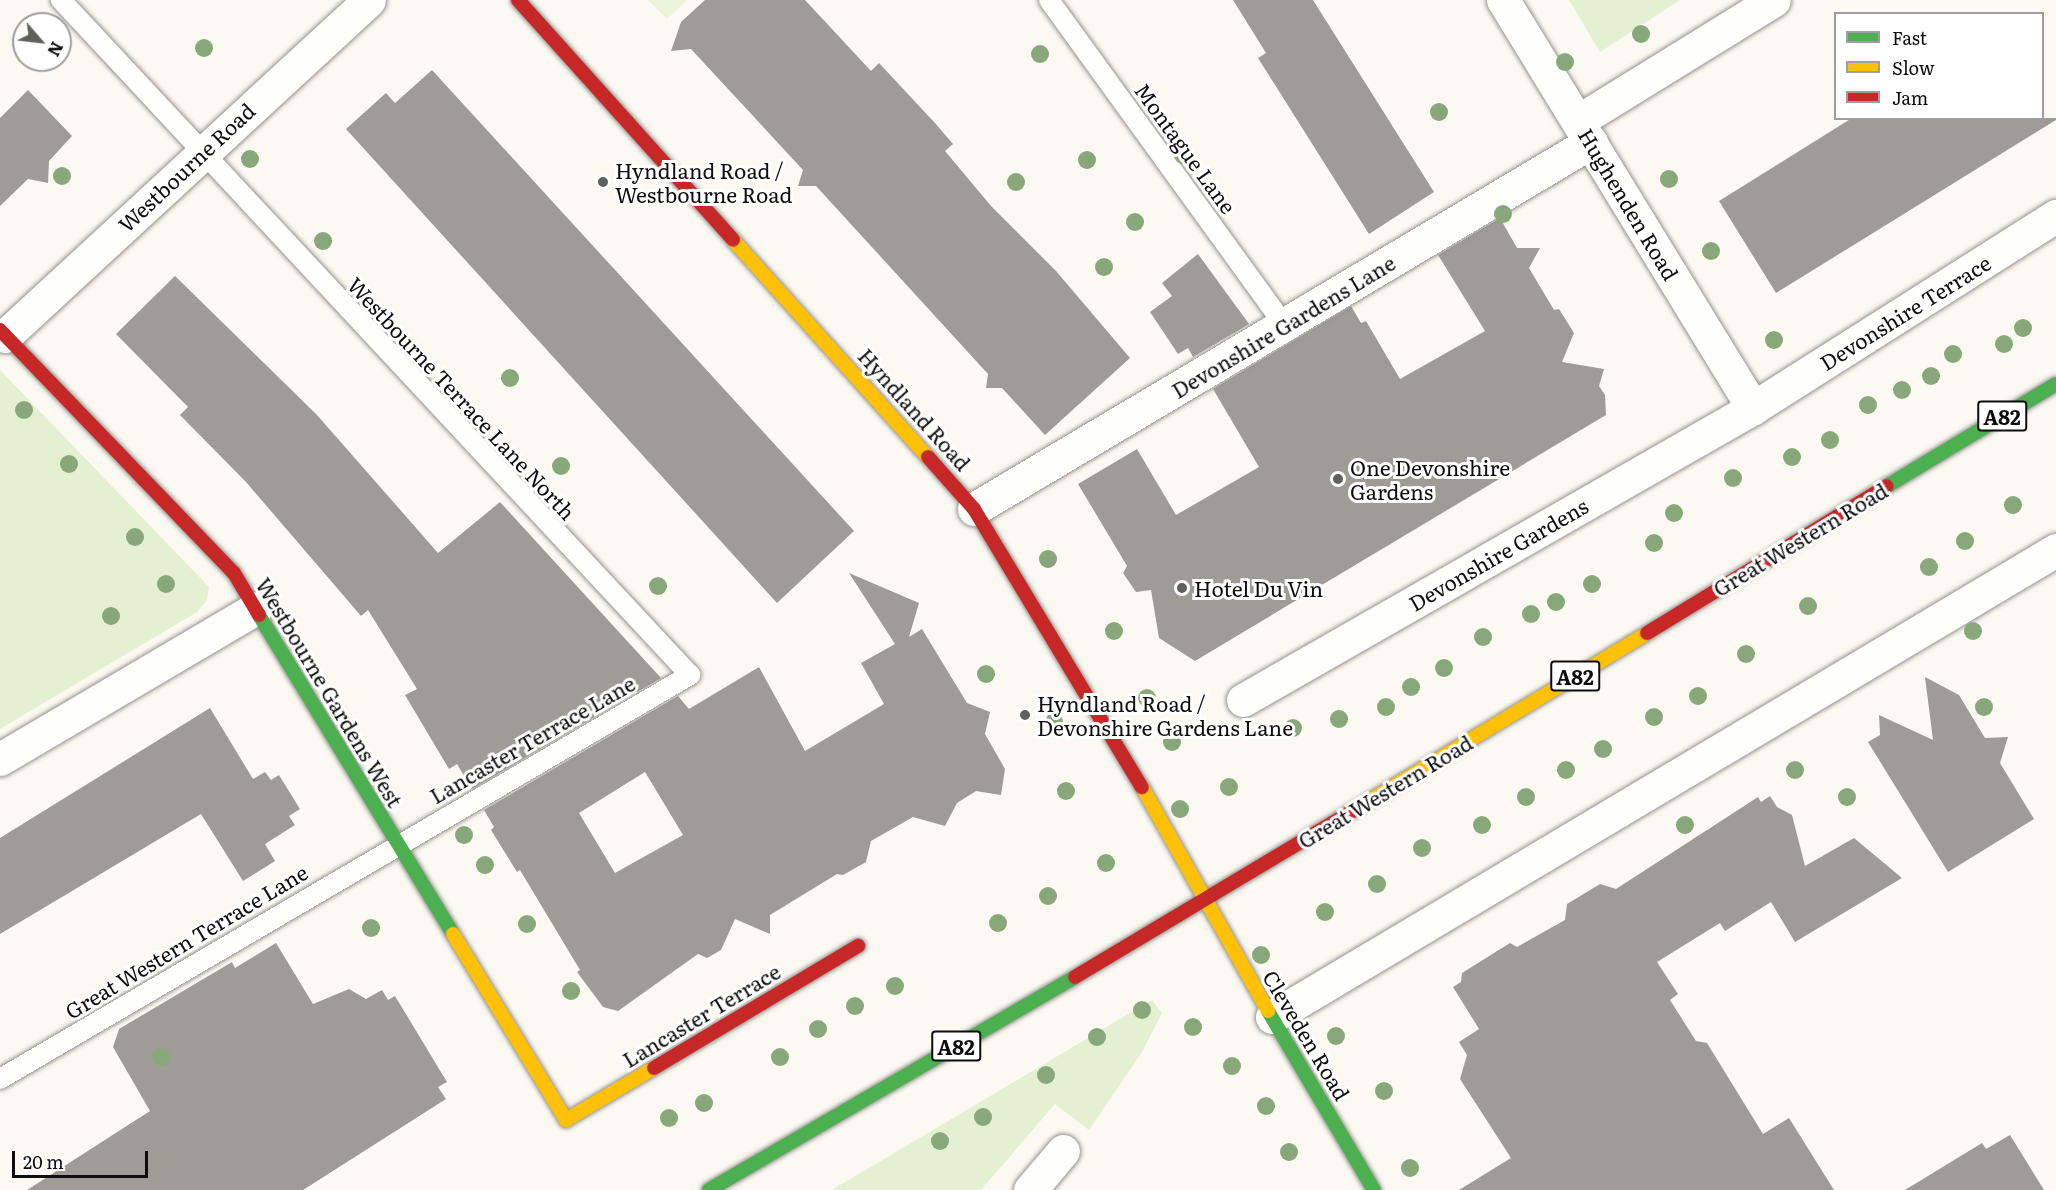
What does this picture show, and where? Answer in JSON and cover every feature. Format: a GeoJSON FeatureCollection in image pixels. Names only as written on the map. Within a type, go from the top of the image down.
{"type":"FeatureCollection","features":[{"type":"Feature","properties":{"kind":"street","name":"Westbourne Road"},"geometry":{"type":"LineString","coordinates":[[3,333],[369,0]]}},
{"type":"Feature","properties":{"kind":"street","name":"Hyndland Road"},"geometry":{"type":"LineString","coordinates":[[518,0],[974,509],[1131,767],[1203,902]]}},
{"type":"Feature","properties":{"kind":"street","name":"Hughenden Road"},"geometry":{"type":"LineString","coordinates":[[1503,0],[1753,408]]}},
{"type":"Feature","properties":{"kind":"street","name":"Devonshire Gardens Lane"},"geometry":{"type":"LineString","coordinates":[[974,509],[1284,325],[1585,132],[1774,0]]}},
{"type":"Feature","properties":{"kind":"street","name":"Devonshire Terrace"},"geometry":{"type":"LineString","coordinates":[[1753,408],[2056,216]]}},
{"type":"Feature","properties":{"kind":"street","name":"Westbourne Gardens West"},"geometry":{"type":"LineString","coordinates":[[3,333],[234,573],[566,1120]]}},
{"type":"Feature","properties":{"kind":"street","name":"Great Western Road"},"geometry":{"type":"LineString","coordinates":[[709,1190],[1203,902],[2056,384]]}},
{"type":"Feature","properties":{"kind":"street","name":"Devonshire Gardens"},"geometry":{"type":"LineString","coordinates":[[1243,700],[1753,408]]}},
{"type":"Feature","properties":{"kind":"street"},"geometry":{"type":"LineString","coordinates":[[1272,1017],[2056,550]]}},
{"type":"Feature","properties":{"kind":"street"},"geometry":{"type":"LineString","coordinates":[[0,759],[256,608]]}},
{"type":"Feature","properties":{"kind":"street","name":"Cleveden Road"},"geometry":{"type":"LineString","coordinates":[[1203,902],[1374,1190]]}},
{"type":"Feature","properties":{"kind":"street","name":"Lancaster Terrace"},"geometry":{"type":"LineString","coordinates":[[566,1120],[858,946]]}},
{"type":"Feature","properties":{"kind":"street"},"geometry":{"type":"LineString","coordinates":[[1030,1190],[1063,1151]]}},
{"type":"Feature","properties":{"kind":"lane","name":"Westbourne Terrace Lane North"},"geometry":{"type":"LineString","coordinates":[[61,0],[200,153],[690,675]]}},
{"type":"Feature","properties":{"kind":"lane","name":"Montague Lane"},"geometry":{"type":"LineString","coordinates":[[1049,0],[1284,325]]}},
{"type":"Feature","properties":{"kind":"lane","name":"Lancaster Terrace Lane"},"geometry":{"type":"LineString","coordinates":[[397,844],[690,675]]}},
{"type":"Feature","properties":{"kind":"lane","name":"Great Western Terrace Lane"},"geometry":{"type":"LineString","coordinates":[[0,1079],[397,844]]}},
{"type":"Feature","properties":{"kind":"green space"},"geometry":{"type":"Polygon","coordinates":[[[648,0],[687,0],[667,19],[648,0]]]}},
{"type":"Feature","properties":{"kind":"green space"},"geometry":{"type":"Polygon","coordinates":[[[1569,0],[1680,0],[1600,52],[1569,0]]]}},
{"type":"Feature","properties":{"kind":"green space"},"geometry":{"type":"Polygon","coordinates":[[[0,370],[209,587],[207,600],[197,612],[0,729],[0,370]]]}},
{"type":"Feature","properties":{"kind":"green space"},"geometry":{"type":"Polygon","coordinates":[[[1152,1000],[1162,1013],[1142,1052],[1089,1130],[1055,1104],[981,1190],[832,1190],[1152,1000]]]}},
{"type":"Feature","properties":{"kind":"building"},"geometry":{"type":"Polygon","coordinates":[[[705,0],[805,0],[871,71],[879,63],[934,122],[953,144],[945,151],[991,206],[1056,271],[1130,358],[1045,435],[1002,388],[986,388],[988,374],[816,186],[798,186],[803,170],[691,49],[671,51],[681,22],[705,0]]]}},
{"type":"Feature","properties":{"kind":"building"},"geometry":{"type":"Polygon","coordinates":[[[1233,0],[1313,0],[1434,192],[1369,234],[1258,58],[1266,53],[1233,0]]]}},
{"type":"Feature","properties":{"kind":"building"},"geometry":{"type":"Polygon","coordinates":[[[432,70],[854,531],[777,603],[346,129],[386,93],[395,103],[432,70]]]}},
{"type":"Feature","properties":{"kind":"building"},"geometry":{"type":"Polygon","coordinates":[[[28,90],[72,136],[49,161],[48,183],[28,179],[0,206],[0,118],[28,90]]]}},
{"type":"Feature","properties":{"kind":"building"},"geometry":{"type":"Polygon","coordinates":[[[2044,118],[2056,118],[1776,293],[1719,201],[1849,120],[2044,120],[2044,118]]]}},
{"type":"Feature","properties":{"kind":"building"},"geometry":{"type":"Polygon","coordinates":[[[1500,218],[1517,248],[1540,248],[1529,268],[1554,310],[1559,309],[1574,333],[1562,362],[1604,369],[1599,386],[1605,395],[1606,415],[1195,661],[1159,638],[1151,590],[1136,592],[1123,573],[1127,566],[1078,484],[1137,449],[1176,515],[1259,467],[1213,389],[1351,306],[1361,323],[1366,321],[1400,379],[1485,331],[1438,255],[1500,218]]]}},
{"type":"Feature","properties":{"kind":"building"},"geometry":{"type":"Polygon","coordinates":[[[1198,254],[1249,324],[1193,357],[1188,348],[1178,354],[1150,312],[1172,296],[1162,283],[1198,254]]]}},
{"type":"Feature","properties":{"kind":"building"},"geometry":{"type":"Polygon","coordinates":[[[175,276],[317,415],[438,553],[500,502],[661,678],[472,789],[457,764],[449,769],[405,695],[417,689],[368,610],[361,616],[246,482],[180,415],[188,407],[116,334],[175,276]]]}},
{"type":"Feature","properties":{"kind":"building"},"geometry":{"type":"Polygon","coordinates":[[[849,573],[919,603],[909,637],[922,629],[967,703],[990,712],[985,734],[1005,769],[1001,795],[976,791],[957,803],[945,826],[913,817],[871,841],[866,862],[843,875],[837,874],[770,915],[770,934],[735,919],[721,950],[707,958],[698,954],[618,1011],[603,1007],[577,972],[580,970],[520,870],[517,872],[491,830],[494,827],[484,810],[678,696],[689,709],[759,667],[805,751],[884,704],[861,663],[895,644],[849,573]],[[645,772],[579,813],[615,873],[683,835],[645,772]]]}},
{"type":"Feature","properties":{"kind":"building"},"geometry":{"type":"Polygon","coordinates":[[[1925,677],[1959,695],[1985,738],[2008,737],[2000,763],[2034,819],[1948,872],[1868,742],[1880,735],[1879,715],[1933,740],[1925,677]]]}},
{"type":"Feature","properties":{"kind":"building"},"geometry":{"type":"Polygon","coordinates":[[[210,708],[253,779],[265,772],[271,780],[279,775],[300,809],[289,816],[295,825],[265,844],[275,861],[243,881],[201,814],[0,934],[0,838],[210,708]]]}},
{"type":"Feature","properties":{"kind":"building"},"geometry":{"type":"Polygon","coordinates":[[[1770,796],[1777,807],[1792,815],[1805,866],[1854,838],[1902,878],[1795,942],[1771,902],[1725,931],[1720,923],[1657,962],[1678,994],[1670,1000],[1696,1041],[1707,1043],[1763,1134],[1789,1118],[1834,1190],[1459,1190],[1511,1158],[1460,1079],[1467,1055],[1459,1042],[1479,1029],[1453,987],[1461,982],[1462,973],[1510,943],[1517,947],[1565,920],[1567,904],[1600,884],[1616,889],[1758,797],[1761,802],[1770,796]]]}},
{"type":"Feature","properties":{"kind":"building"},"geometry":{"type":"Polygon","coordinates":[[[276,943],[313,1004],[349,989],[366,999],[382,990],[388,1000],[395,996],[447,1082],[438,1087],[446,1099],[303,1190],[27,1190],[150,1111],[113,1047],[119,1029],[232,962],[235,968],[276,943]]]}},
{"type":"Feature","properties":{"kind":"building"},"geometry":{"type":"Polygon","coordinates":[[[2010,1135],[2044,1190],[1905,1190],[1982,1143],[1986,1149],[2010,1135]]]}},
{"type":"Feature","properties":{"kind":"traffic: fast"},"geometry":{"type":"LineString","coordinates":[[1887,486],[2056,384]]}},
{"type":"Feature","properties":{"kind":"traffic: fast"},"geometry":{"type":"LineString","coordinates":[[259,615],[453,934]]}},
{"type":"Feature","properties":{"kind":"traffic: fast"},"geometry":{"type":"LineString","coordinates":[[709,1190],[1075,977]]}},
{"type":"Feature","properties":{"kind":"traffic: fast"},"geometry":{"type":"LineString","coordinates":[[1268,1011],[1374,1190]]}},
{"type":"Feature","properties":{"kind":"traffic: slow"},"geometry":{"type":"LineString","coordinates":[[733,240],[928,457]]}},
{"type":"Feature","properties":{"kind":"traffic: slow"},"geometry":{"type":"LineString","coordinates":[[1369,801],[1647,633]]}},
{"type":"Feature","properties":{"kind":"traffic: slow"},"geometry":{"type":"LineString","coordinates":[[1142,787],[1268,1011]]}},
{"type":"Feature","properties":{"kind":"traffic: slow"},"geometry":{"type":"LineString","coordinates":[[453,934],[566,1120],[654,1068]]}},
{"type":"Feature","properties":{"kind":"traffic: jam"},"geometry":{"type":"LineString","coordinates":[[518,0],[733,240]]}},
{"type":"Feature","properties":{"kind":"traffic: jam"},"geometry":{"type":"LineString","coordinates":[[0,330],[234,573],[259,615]]}},
{"type":"Feature","properties":{"kind":"traffic: jam"},"geometry":{"type":"LineString","coordinates":[[928,457],[974,509],[1142,787]]}},
{"type":"Feature","properties":{"kind":"traffic: jam"},"geometry":{"type":"LineString","coordinates":[[1647,633],[1887,486]]}},
{"type":"Feature","properties":{"kind":"traffic: jam"},"geometry":{"type":"LineString","coordinates":[[1075,977],[1369,801]]}},
{"type":"Feature","properties":{"kind":"traffic: jam"},"geometry":{"type":"LineString","coordinates":[[654,1068],[858,946]]}},
{"type":"Feature","properties":{"kind":"place","name":"Hyndland Road / Westbourne Road"},"geometry":{"type":"Point","coordinates":[603,182]}},
{"type":"Feature","properties":{"kind":"place","name":"One Devonshire Gardens"},"geometry":{"type":"Point","coordinates":[1338,479]}},
{"type":"Feature","properties":{"kind":"place","name":"Hotel Du Vin"},"geometry":{"type":"Point","coordinates":[1182,588]}},
{"type":"Feature","properties":{"kind":"place","name":"Hyndland Road / Devonshire Gardens Lane"},"geometry":{"type":"Point","coordinates":[1025,715]}}]}
